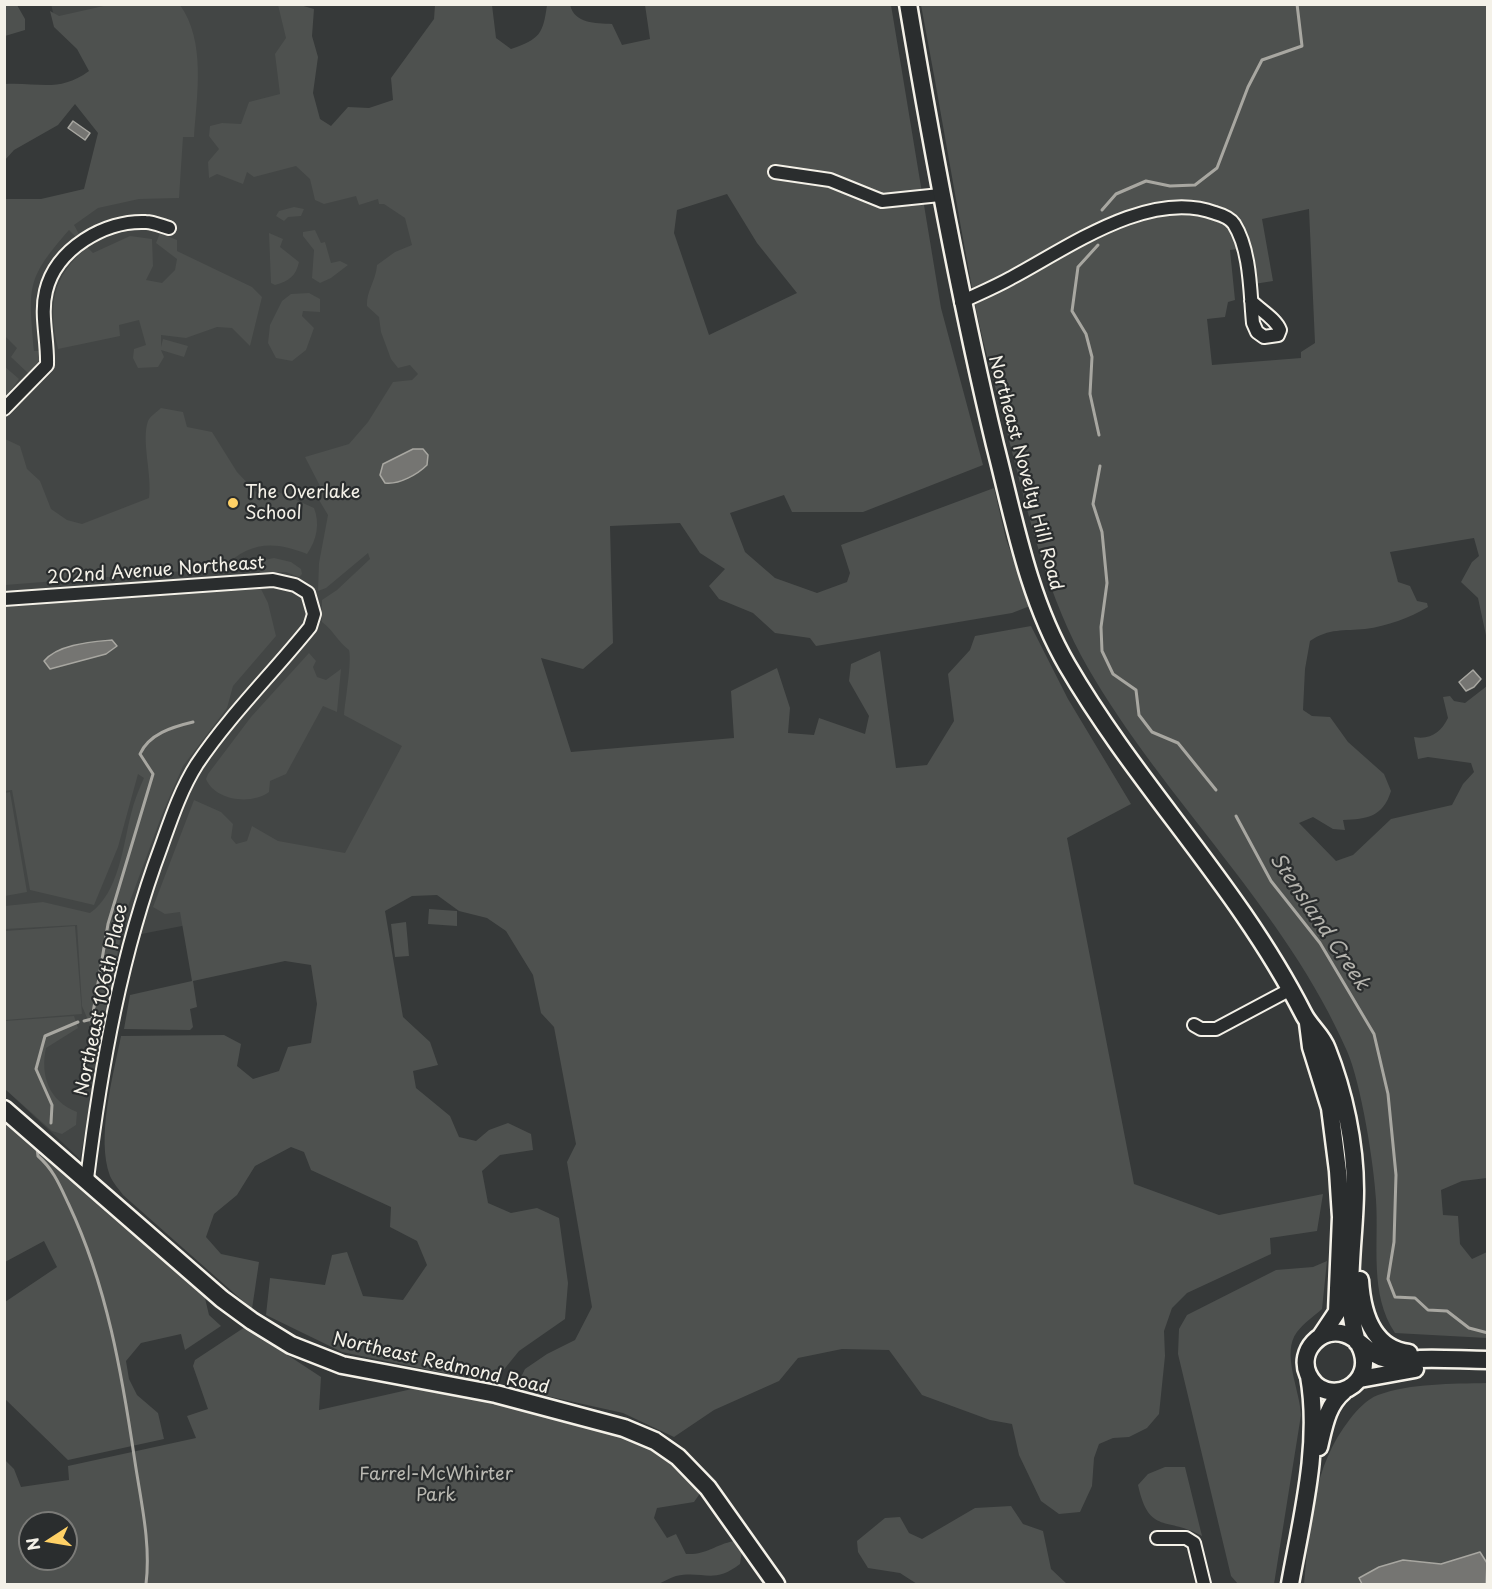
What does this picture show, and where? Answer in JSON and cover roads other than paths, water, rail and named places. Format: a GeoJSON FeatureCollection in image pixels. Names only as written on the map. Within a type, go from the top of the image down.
{"type":"FeatureCollection","features":[{"type":"Feature","properties":{"kind":"main road","name":"Northeast Novelty Hill Road"},"geometry":{"type":"LineString","coordinates":[[908,4],[940,195],[961,302],[1030,577],[1053,639],[1094,708],[1227,888],[1269,950],[1307,1022],[1325,1044],[1342,1099],[1354,1167],[1351,1314],[1358,1343]]}},
{"type":"Feature","properties":{"kind":"main road","name":"Northeast Novelty Hill Road"},"geometry":{"type":"LineString","coordinates":[[1307,1022],[1311,1047],[1330,1108],[1341,1217],[1337,1312],[1321,1336]]}},
{"type":"Feature","properties":{"kind":"main road","name":"Northeast Redmond Road"},"geometry":{"type":"LineString","coordinates":[[4,1109],[222,1299],[291,1345],[342,1365],[379,1374],[496,1394],[624,1428],[655,1441],[678,1457],[708,1488],[776,1584]]}},
{"type":"Feature","properties":{"kind":"main road"},"geometry":{"type":"LineString","coordinates":[[1355,1188],[1360,1225],[1361,1293],[1370,1325],[1376,1336],[1400,1352],[1448,1354],[1488,1360]]}},
{"type":"Feature","properties":{"kind":"main road"},"geometry":{"type":"LineString","coordinates":[[1305,1503],[1314,1409],[1306,1367],[1308,1349],[1321,1336],[1337,1332],[1345,1334],[1369,1352],[1387,1359],[1488,1360]]}},
{"type":"Feature","properties":{"kind":"main road"},"geometry":{"type":"LineString","coordinates":[[1358,1343],[1365,1361],[1360,1378]]}},
{"type":"Feature","properties":{"kind":"main road"},"geometry":{"type":"LineString","coordinates":[[1290,1584],[1305,1503],[1328,1412],[1337,1397],[1360,1378],[1385,1372],[1488,1360]]}},
{"type":"Feature","properties":{"kind":"main road"},"geometry":{"type":"LineString","coordinates":[[1309,1376],[1324,1390],[1344,1390]]}},
{"type":"Feature","properties":{"kind":"street"},"geometry":{"type":"LineString","coordinates":[[775,172],[830,180],[882,201],[940,195]]}},
{"type":"Feature","properties":{"kind":"street"},"geometry":{"type":"LineString","coordinates":[[961,302],[1102,228],[1140,214],[1180,207],[1206,209],[1233,223],[1243,246],[1251,301]]}},
{"type":"Feature","properties":{"kind":"street"},"geometry":{"type":"LineString","coordinates":[[4,409],[47,365],[43,312],[46,289],[55,270],[79,242],[110,227],[147,222],[169,228]]}},
{"type":"Feature","properties":{"kind":"street","name":"202nd Avenue Northeast"},"geometry":{"type":"LineString","coordinates":[[4,599],[273,580],[295,585],[308,593]]}},
{"type":"Feature","properties":{"kind":"street","name":"Northeast 106th Place"},"geometry":{"type":"LineString","coordinates":[[87,1179],[99,1090],[130,939],[166,831],[197,765],[221,731],[310,627],[314,614],[308,593]]}},
{"type":"Feature","properties":{"kind":"street"},"geometry":{"type":"LineString","coordinates":[[1194,1025],[1201,1029],[1216,1029],[1291,989]]}},
{"type":"Feature","properties":{"kind":"street"},"geometry":{"type":"LineString","coordinates":[[1157,1538],[1186,1538],[1194,1543],[1204,1584]]}},
{"type":"Feature","properties":{"kind":"waterway","name":"Stensland Creek"},"geometry":{"type":"LineString","coordinates":[[1102,210],[1116,194],[1146,181],[1170,186],[1195,185],[1217,168],[1248,87],[1262,60],[1302,46],[1297,4]]}},
{"type":"Feature","properties":{"kind":"waterway","name":"Stensland Creek"},"geometry":{"type":"LineString","coordinates":[[1098,245],[1078,267],[1072,311],[1086,334],[1092,357],[1090,394],[1099,435]]}},
{"type":"Feature","properties":{"kind":"waterway","name":"Stensland Creek"},"geometry":{"type":"LineString","coordinates":[[1100,466],[1093,504],[1102,532],[1107,583],[1101,627],[1102,651],[1113,674],[1136,690],[1139,715],[1152,732],[1178,743],[1216,790]]}},
{"type":"Feature","properties":{"kind":"waterway"},"geometry":{"type":"LineString","coordinates":[[84,1021],[92,1019],[108,924],[153,774],[140,754],[155,736],[193,722]]}},
{"type":"Feature","properties":{"kind":"waterway","name":"Stensland Creek"},"geometry":{"type":"LineString","coordinates":[[1236,816],[1271,881],[1320,943],[1374,1034],[1388,1094],[1396,1175],[1394,1242],[1388,1279],[1395,1297],[1415,1298],[1428,1310],[1447,1311],[1469,1328],[1488,1333]]}},
{"type":"Feature","properties":{"kind":"waterway"},"geometry":{"type":"LineString","coordinates":[[51,1123],[52,1105],[36,1069],[45,1036],[78,1022]]}},
{"type":"Feature","properties":{"kind":"waterway"},"geometry":{"type":"LineString","coordinates":[[37,1148],[38,1156],[52,1173],[69,1205],[94,1267],[103,1299],[125,1396],[145,1523],[146,1584]]}},
{"type":"Feature","properties":{"kind":"place","name":"The Overlake School"},"geometry":{"type":"Point","coordinates":[233,503]}},
{"type":"Feature","properties":{"kind":"park label","name":"Farrel-McWhirter Park"},"geometry":{"type":"Point","coordinates":[436,1485]}}]}
